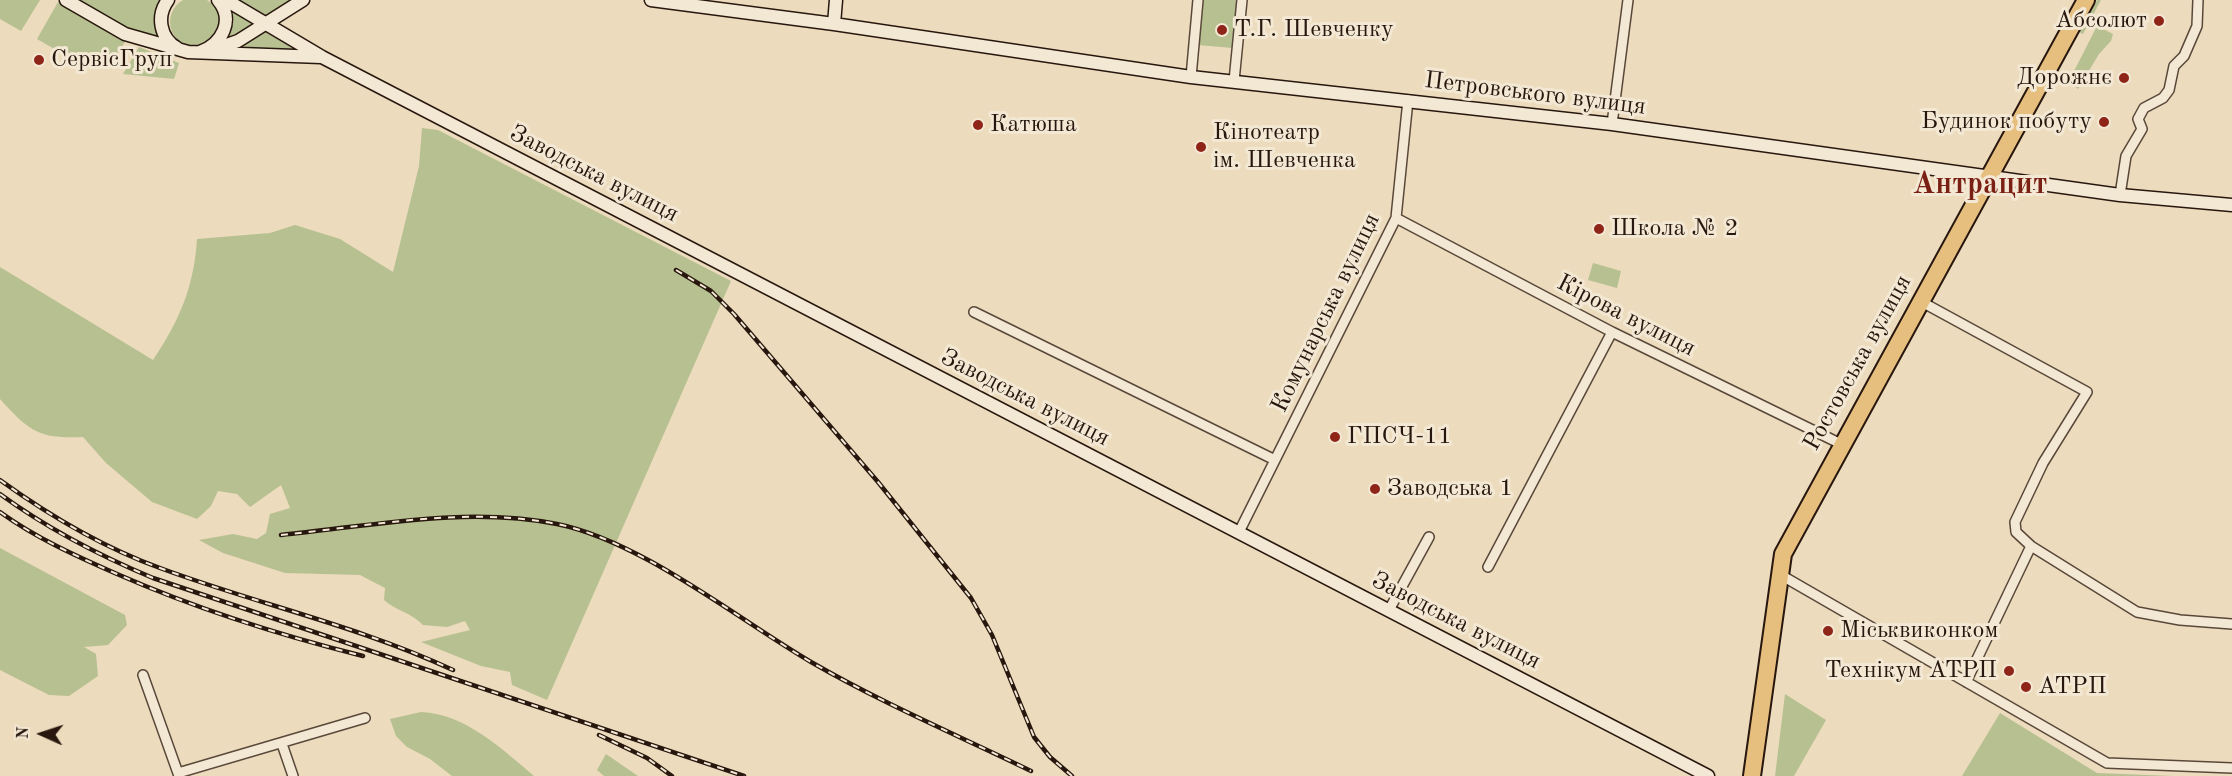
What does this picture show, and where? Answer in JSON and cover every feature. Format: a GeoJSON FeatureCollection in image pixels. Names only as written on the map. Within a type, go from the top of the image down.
{"type":"FeatureCollection","features":[{"type":"Feature","properties":{"kind":"highway","name":"Ростовська вулиця"},"geometry":{"type":"LineString","coordinates":[[1752,776],[1782,554],[2086,0]]}},
{"type":"Feature","properties":{"kind":"main road"},"geometry":{"type":"LineString","coordinates":[[66,0],[124,34],[188,52],[322,57]]}},
{"type":"Feature","properties":{"kind":"main road"},"geometry":{"type":"LineString","coordinates":[[168,0],[162,12],[163,30],[173,45],[188,52],[218,49],[238,41],[303,0]]}},
{"type":"Feature","properties":{"kind":"main road"},"geometry":{"type":"LineString","coordinates":[[188,52],[209,48],[223,33],[225,13],[218,0]]}},
{"type":"Feature","properties":{"kind":"main road","name":"Заводська вулиця"},"geometry":{"type":"LineString","coordinates":[[226,0],[322,57],[1708,776]]}},
{"type":"Feature","properties":{"kind":"main road","name":"Петровського вулиця"},"geometry":{"type":"LineString","coordinates":[[651,0],[834,24],[1191,77],[1612,124],[2120,195],[2232,205]]}},
{"type":"Feature","properties":{"kind":"main road"},"geometry":{"type":"LineString","coordinates":[[834,24],[836,0]]}},
{"type":"Feature","properties":{"kind":"street"},"geometry":{"type":"LineString","coordinates":[[1191,77],[1198,0]]}},
{"type":"Feature","properties":{"kind":"street"},"geometry":{"type":"LineString","coordinates":[[1234,81],[1242,0]]}},
{"type":"Feature","properties":{"kind":"street"},"geometry":{"type":"LineString","coordinates":[[1612,124],[1628,0]]}},
{"type":"Feature","properties":{"kind":"street"},"geometry":{"type":"LineString","coordinates":[[2120,195],[2126,156],[2142,129],[2138,119],[2144,108],[2163,98],[2169,90],[2174,66],[2184,56],[2197,26],[2198,0]]}},
{"type":"Feature","properties":{"kind":"street","name":"Комунарська вулиця"},"geometry":{"type":"LineString","coordinates":[[1239,532],[1396,218],[1408,100]]}},
{"type":"Feature","properties":{"kind":"street","name":"Кірова вулиця"},"geometry":{"type":"LineString","coordinates":[[1396,218],[1612,332],[1841,444]]}},
{"type":"Feature","properties":{"kind":"street"},"geometry":{"type":"LineString","coordinates":[[1920,301],[2086,392],[2043,463],[2015,522],[2016,532],[2031,546],[2137,612],[2180,620],[2232,624]]}},
{"type":"Feature","properties":{"kind":"street"},"geometry":{"type":"LineString","coordinates":[[974,312],[1275,460]]}},
{"type":"Feature","properties":{"kind":"street"},"geometry":{"type":"LineString","coordinates":[[1488,567],[1612,332]]}},
{"type":"Feature","properties":{"kind":"street"},"geometry":{"type":"LineString","coordinates":[[1389,610],[1429,537]]}},
{"type":"Feature","properties":{"kind":"street"},"geometry":{"type":"LineString","coordinates":[[1966,682],[2031,546]]}},
{"type":"Feature","properties":{"kind":"street"},"geometry":{"type":"LineString","coordinates":[[1779,574],[2107,763],[2232,768]]}},
{"type":"Feature","properties":{"kind":"street"},"geometry":{"type":"LineString","coordinates":[[143,675],[179,775],[365,718]]}},
{"type":"Feature","properties":{"kind":"street"},"geometry":{"type":"LineString","coordinates":[[282,744],[293,776]]}},
{"type":"Feature","properties":{"kind":"green space"},"geometry":{"type":"Polygon","coordinates":[[[195,-3],[204,-1],[215,8],[220,22],[218,31],[209,42],[195,47],[186,45],[175,36],[170,22],[172,13],[181,2],[195,-3]]]}},
{"type":"Feature","properties":{"kind":"green space"},"geometry":{"type":"Polygon","coordinates":[[[0,0],[40,0],[21,31],[0,19],[0,0]]]}},
{"type":"Feature","properties":{"kind":"green space"},"geometry":{"type":"Polygon","coordinates":[[[80,0],[164,0],[163,39],[130,30],[80,0]]]}},
{"type":"Feature","properties":{"kind":"green space"},"geometry":{"type":"Polygon","coordinates":[[[233,0],[294,0],[263,18],[233,0]]]}},
{"type":"Feature","properties":{"kind":"green space"},"geometry":{"type":"Polygon","coordinates":[[[1203,0],[1237,0],[1232,48],[1198,45],[1203,0]]]}},
{"type":"Feature","properties":{"kind":"green space"},"geometry":{"type":"Polygon","coordinates":[[[2097,0],[2101,0],[2083,34],[2079,32],[2097,0]]]}},
{"type":"Feature","properties":{"kind":"green space"},"geometry":{"type":"Polygon","coordinates":[[[58,2],[126,40],[111,65],[79,63],[37,39],[58,2]]]}},
{"type":"Feature","properties":{"kind":"green space"},"geometry":{"type":"Polygon","coordinates":[[[229,7],[257,24],[243,34],[227,40],[232,23],[229,7]]]}},
{"type":"Feature","properties":{"kind":"green space"},"geometry":{"type":"Polygon","coordinates":[[[2097,26],[2113,34],[2111,41],[2099,54],[2078,89],[2069,81],[2097,26]]]}},
{"type":"Feature","properties":{"kind":"green space"},"geometry":{"type":"Polygon","coordinates":[[[264,28],[306,52],[228,50],[264,28]]]}},
{"type":"Feature","properties":{"kind":"green space"},"geometry":{"type":"Polygon","coordinates":[[[139,47],[179,63],[174,79],[123,74],[139,47]]]}},
{"type":"Feature","properties":{"kind":"green space"},"geometry":{"type":"Polygon","coordinates":[[[2062,55],[2066,57],[2012,155],[2008,153],[2062,55]]]}},
{"type":"Feature","properties":{"kind":"green space"},"geometry":{"type":"Polygon","coordinates":[[[422,128],[438,130],[731,281],[547,700],[512,685],[510,672],[481,666],[421,642],[470,630],[465,621],[447,627],[423,625],[384,600],[385,588],[360,575],[285,573],[223,553],[199,540],[233,534],[257,539],[266,533],[270,514],[290,508],[281,485],[250,507],[237,494],[218,491],[211,506],[197,519],[152,502],[106,463],[83,437],[55,436],[36,431],[19,419],[0,399],[0,267],[153,360],[171,331],[184,302],[193,272],[197,239],[270,233],[295,225],[340,239],[393,272],[419,166],[422,128]]]}},
{"type":"Feature","properties":{"kind":"green space"},"geometry":{"type":"Polygon","coordinates":[[[1593,263],[1621,271],[1617,288],[1588,280],[1593,263]]]}},
{"type":"Feature","properties":{"kind":"green space"},"geometry":{"type":"Polygon","coordinates":[[[0,548],[125,615],[127,625],[108,645],[84,647],[96,654],[98,676],[69,696],[49,695],[0,670],[0,548]]]}},
{"type":"Feature","properties":{"kind":"green space"},"geometry":{"type":"Polygon","coordinates":[[[1785,694],[1826,720],[1794,776],[1775,776],[1785,694]]]}},
{"type":"Feature","properties":{"kind":"green space"},"geometry":{"type":"Polygon","coordinates":[[[421,712],[437,714],[468,726],[496,744],[534,776],[452,776],[430,759],[407,747],[396,736],[390,719],[421,712]]]}},
{"type":"Feature","properties":{"kind":"green space"},"geometry":{"type":"Polygon","coordinates":[[[2000,713],[2097,773],[2173,776],[1962,776],[2000,713]]]}},
{"type":"Feature","properties":{"kind":"green space"},"geometry":{"type":"Polygon","coordinates":[[[606,754],[638,776],[604,776],[597,770],[606,754]]]}},
{"type":"Feature","properties":{"kind":"railway"},"geometry":{"type":"LineString","coordinates":[[676,270],[711,291],[734,314],[878,482],[971,598],[992,635],[1034,737],[1050,757],[1072,776]]}},
{"type":"Feature","properties":{"kind":"railway"},"geometry":{"type":"LineString","coordinates":[[0,480],[77,530],[139,560],[345,628],[417,654],[453,670]]}},
{"type":"Feature","properties":{"kind":"railway"},"geometry":{"type":"LineString","coordinates":[[0,494],[36,519],[74,540],[153,578],[744,776]]}},
{"type":"Feature","properties":{"kind":"railway"},"geometry":{"type":"LineString","coordinates":[[0,512],[57,546],[177,599],[238,620],[363,656]]}},
{"type":"Feature","properties":{"kind":"railway"},"geometry":{"type":"LineString","coordinates":[[281,535],[453,517],[523,519],[557,524],[589,533],[655,564],[838,677],[1031,771]]}},
{"type":"Feature","properties":{"kind":"railway"},"geometry":{"type":"LineString","coordinates":[[599,735],[647,758],[672,776]]}},
{"type":"Feature","properties":{"kind":"place","name":"Абсолют"},"geometry":{"type":"Point","coordinates":[2159,21]}},
{"type":"Feature","properties":{"kind":"place","name":"Т.Г. Шевченку"},"geometry":{"type":"Point","coordinates":[1222,30]}},
{"type":"Feature","properties":{"kind":"place","name":"СервісГруп"},"geometry":{"type":"Point","coordinates":[39,60]}},
{"type":"Feature","properties":{"kind":"place","name":"Дорожнє"},"geometry":{"type":"Point","coordinates":[2124,78]}},
{"type":"Feature","properties":{"kind":"place","name":"Будинок побуту"},"geometry":{"type":"Point","coordinates":[2104,122]}},
{"type":"Feature","properties":{"kind":"place","name":"Катюша"},"geometry":{"type":"Point","coordinates":[978,125]}},
{"type":"Feature","properties":{"kind":"place","name":"Кінотеатр ім. Шевченка"},"geometry":{"type":"Point","coordinates":[1201,147]}},
{"type":"Feature","properties":{"kind":"place","name":"Школа № 2"},"geometry":{"type":"Point","coordinates":[1599,229]}},
{"type":"Feature","properties":{"kind":"place","name":"ГПСЧ-11"},"geometry":{"type":"Point","coordinates":[1335,437]}},
{"type":"Feature","properties":{"kind":"place","name":"Заводська 1"},"geometry":{"type":"Point","coordinates":[1375,489]}},
{"type":"Feature","properties":{"kind":"place","name":"Міськвиконком"},"geometry":{"type":"Point","coordinates":[1828,631]}},
{"type":"Feature","properties":{"kind":"place","name":"Технікум АТРП"},"geometry":{"type":"Point","coordinates":[2009,671]}},
{"type":"Feature","properties":{"kind":"place","name":"АТРП"},"geometry":{"type":"Point","coordinates":[2026,687]}},
{"type":"Feature","properties":{"kind":"district","name":"Антрацит"},"geometry":{"type":"Point","coordinates":[1980,185]}}]}
